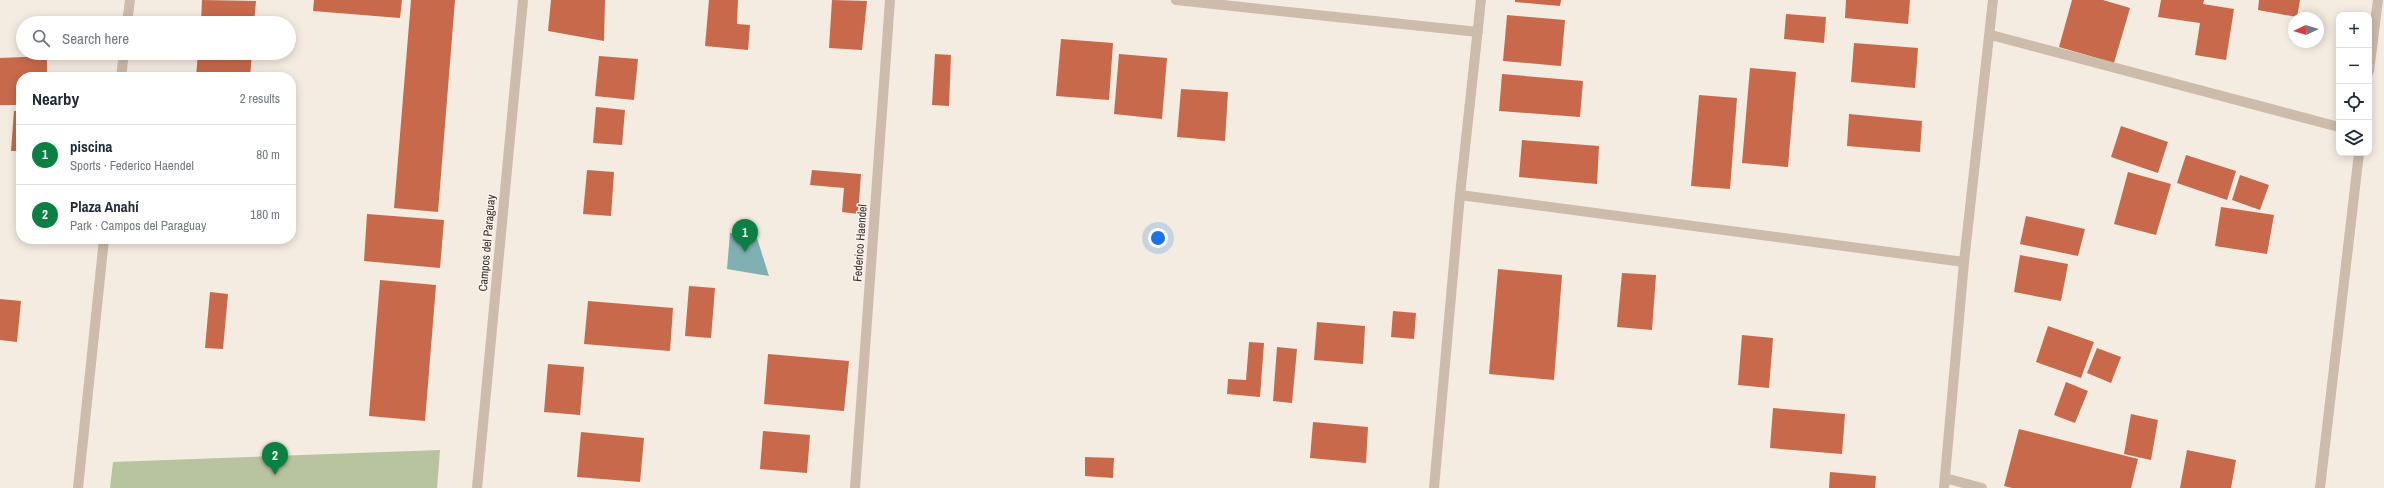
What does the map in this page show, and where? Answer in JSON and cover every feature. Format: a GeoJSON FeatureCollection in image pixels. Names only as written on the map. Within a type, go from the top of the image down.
{"type":"FeatureCollection","features":[{"type":"Feature","properties":{"kind":"street"},"geometry":{"type":"LineString","coordinates":[[128,16],[130,0]]}},
{"type":"Feature","properties":{"kind":"street","name":"Campos del Paraguay"},"geometry":{"type":"LineString","coordinates":[[477,488],[523,0]]}},
{"type":"Feature","properties":{"kind":"street","name":"Federico Haendel"},"geometry":{"type":"LineString","coordinates":[[855,488],[890,0]]}},
{"type":"Feature","properties":{"kind":"street"},"geometry":{"type":"LineString","coordinates":[[1176,0],[1478,32]]}},
{"type":"Feature","properties":{"kind":"street"},"geometry":{"type":"LineString","coordinates":[[1434,488],[1460,195],[1481,0]]}},
{"type":"Feature","properties":{"kind":"street"},"geometry":{"type":"LineString","coordinates":[[1982,488],[1945,483],[1964,262],[1991,35],[1993,0]]}},
{"type":"Feature","properties":{"kind":"street"},"geometry":{"type":"LineString","coordinates":[[2372,48],[2378,0]]}},
{"type":"Feature","properties":{"kind":"street"},"geometry":{"type":"LineString","coordinates":[[1991,35],[2336,126]]}},
{"type":"Feature","properties":{"kind":"street"},"geometry":{"type":"LineString","coordinates":[[122,72],[123,60]]}},
{"type":"Feature","properties":{"kind":"street"},"geometry":{"type":"LineString","coordinates":[[2320,488],[2359,156]]}},
{"type":"Feature","properties":{"kind":"street"},"geometry":{"type":"LineString","coordinates":[[1460,195],[1964,262]]}},
{"type":"Feature","properties":{"kind":"street"},"geometry":{"type":"LineString","coordinates":[[78,488],[103,244]]}},
{"type":"Feature","properties":{"kind":"green space"},"geometry":{"type":"Polygon","coordinates":[[[440,450],[437,488],[110,488],[113,462],[440,450]]]}},
{"type":"Feature","properties":{"kind":"water"},"geometry":{"type":"Polygon","coordinates":[[[730,233],[756,235],[769,276],[727,269],[730,233]]]}},
{"type":"Feature","properties":{"kind":"building"},"geometry":{"type":"Polygon","coordinates":[[[202,0],[256,1],[255,16],[201,16],[202,0]]]}},
{"type":"Feature","properties":{"kind":"building"},"geometry":{"type":"Polygon","coordinates":[[[314,0],[402,0],[400,18],[313,11],[314,0]]]}},
{"type":"Feature","properties":{"kind":"building"},"geometry":{"type":"Polygon","coordinates":[[[411,0],[455,0],[438,212],[394,208],[411,0]]]}},
{"type":"Feature","properties":{"kind":"building"},"geometry":{"type":"Polygon","coordinates":[[[551,0],[605,0],[604,41],[548,31],[551,0]]]}},
{"type":"Feature","properties":{"kind":"building"},"geometry":{"type":"Polygon","coordinates":[[[709,0],[738,0],[737,24],[750,25],[748,50],[705,46],[709,0]]]}},
{"type":"Feature","properties":{"kind":"building"},"geometry":{"type":"Polygon","coordinates":[[[832,0],[867,1],[862,50],[829,48],[832,0]]]}},
{"type":"Feature","properties":{"kind":"building"},"geometry":{"type":"Polygon","coordinates":[[[1515,0],[1561,0],[1560,6],[1515,2],[1515,0]]]}},
{"type":"Feature","properties":{"kind":"building"},"geometry":{"type":"Polygon","coordinates":[[[1846,0],[1910,0],[1908,24],[1845,18],[1846,0]]]}},
{"type":"Feature","properties":{"kind":"building"},"geometry":{"type":"Polygon","coordinates":[[[2072,0],[2103,0],[2130,8],[2114,63],[2059,47],[2072,0]]]}},
{"type":"Feature","properties":{"kind":"building"},"geometry":{"type":"Polygon","coordinates":[[[2161,0],[2204,0],[2203,4],[2234,9],[2226,60],[2195,55],[2200,23],[2158,17],[2161,0]]]}},
{"type":"Feature","properties":{"kind":"building"},"geometry":{"type":"Polygon","coordinates":[[[2259,0],[2300,0],[2298,12],[2288,12],[2288,15],[2258,10],[2259,0]]]}},
{"type":"Feature","properties":{"kind":"building"},"geometry":{"type":"Polygon","coordinates":[[[1786,14],[1826,17],[1824,43],[1784,39],[1786,14]]]}},
{"type":"Feature","properties":{"kind":"building"},"geometry":{"type":"Polygon","coordinates":[[[1507,15],[1565,20],[1561,66],[1503,61],[1507,15]]]}},
{"type":"Feature","properties":{"kind":"building"},"geometry":{"type":"Polygon","coordinates":[[[1061,39],[1113,43],[1109,100],[1056,96],[1061,39]]]}},
{"type":"Feature","properties":{"kind":"building"},"geometry":{"type":"Polygon","coordinates":[[[1854,43],[1918,48],[1915,88],[1851,82],[1854,43]]]}},
{"type":"Feature","properties":{"kind":"building"},"geometry":{"type":"Polygon","coordinates":[[[935,54],[951,55],[949,106],[932,105],[935,54]]]}},
{"type":"Feature","properties":{"kind":"building"},"geometry":{"type":"Polygon","coordinates":[[[1119,54],[1167,58],[1162,119],[1114,114],[1119,54]]]}},
{"type":"Feature","properties":{"kind":"building"},"geometry":{"type":"Polygon","coordinates":[[[599,56],[638,59],[634,100],[595,96],[599,56]]]}},
{"type":"Feature","properties":{"kind":"building"},"geometry":{"type":"Polygon","coordinates":[[[16,57],[16,60],[47,60],[47,72],[16,72],[16,105],[0,105],[0,58],[16,57]]]}},
{"type":"Feature","properties":{"kind":"building"},"geometry":{"type":"Polygon","coordinates":[[[197,60],[251,60],[250,72],[196,72],[197,60]]]}},
{"type":"Feature","properties":{"kind":"building"},"geometry":{"type":"Polygon","coordinates":[[[1750,68],[1796,72],[1788,167],[1742,163],[1750,68]]]}},
{"type":"Feature","properties":{"kind":"building"},"geometry":{"type":"Polygon","coordinates":[[[1502,74],[1583,81],[1580,117],[1499,111],[1502,74]]]}},
{"type":"Feature","properties":{"kind":"building"},"geometry":{"type":"Polygon","coordinates":[[[1181,89],[1228,92],[1225,141],[1177,137],[1181,89]]]}},
{"type":"Feature","properties":{"kind":"building"},"geometry":{"type":"Polygon","coordinates":[[[1699,95],[1737,98],[1730,189],[1691,186],[1699,95]]]}},
{"type":"Feature","properties":{"kind":"building"},"geometry":{"type":"Polygon","coordinates":[[[596,107],[625,110],[622,145],[593,143],[596,107]]]}},
{"type":"Feature","properties":{"kind":"building"},"geometry":{"type":"Polygon","coordinates":[[[14,111],[16,111],[16,151],[11,151],[14,111]]]}},
{"type":"Feature","properties":{"kind":"building"},"geometry":{"type":"Polygon","coordinates":[[[1849,114],[1922,121],[1920,152],[1847,146],[1849,114]]]}},
{"type":"Feature","properties":{"kind":"building"},"geometry":{"type":"Polygon","coordinates":[[[2121,126],[2168,142],[2158,173],[2111,157],[2121,126]]]}},
{"type":"Feature","properties":{"kind":"building"},"geometry":{"type":"Polygon","coordinates":[[[1522,140],[1599,146],[1597,184],[1519,177],[1522,140]]]}},
{"type":"Feature","properties":{"kind":"building"},"geometry":{"type":"Polygon","coordinates":[[[2186,155],[2236,171],[2227,200],[2177,183],[2186,155]]]}},
{"type":"Feature","properties":{"kind":"building"},"geometry":{"type":"Polygon","coordinates":[[[587,170],[614,172],[611,216],[583,214],[587,170]]]}},
{"type":"Feature","properties":{"kind":"building"},"geometry":{"type":"Polygon","coordinates":[[[812,170],[861,174],[858,214],[842,212],[844,188],[810,185],[812,170]]]}},
{"type":"Feature","properties":{"kind":"building"},"geometry":{"type":"Polygon","coordinates":[[[2128,172],[2171,184],[2156,235],[2114,224],[2128,172]]]}},
{"type":"Feature","properties":{"kind":"building"},"geometry":{"type":"Polygon","coordinates":[[[2240,175],[2269,185],[2260,210],[2232,200],[2240,175]]]}},
{"type":"Feature","properties":{"kind":"building"},"geometry":{"type":"Polygon","coordinates":[[[2221,207],[2274,215],[2267,254],[2215,246],[2221,207]]]}},
{"type":"Feature","properties":{"kind":"building"},"geometry":{"type":"Polygon","coordinates":[[[367,214],[444,220],[440,268],[364,261],[367,214]]]}},
{"type":"Feature","properties":{"kind":"building"},"geometry":{"type":"Polygon","coordinates":[[[2026,216],[2085,229],[2078,256],[2020,244],[2026,216]]]}},
{"type":"Feature","properties":{"kind":"building"},"geometry":{"type":"Polygon","coordinates":[[[2020,255],[2068,264],[2061,301],[2014,292],[2020,255]]]}},
{"type":"Feature","properties":{"kind":"building"},"geometry":{"type":"Polygon","coordinates":[[[1498,269],[1562,275],[1554,380],[1489,374],[1498,269]]]}},
{"type":"Feature","properties":{"kind":"building"},"geometry":{"type":"Polygon","coordinates":[[[1622,273],[1656,275],[1652,330],[1617,327],[1622,273]]]}},
{"type":"Feature","properties":{"kind":"building"},"geometry":{"type":"Polygon","coordinates":[[[380,280],[436,285],[425,421],[369,416],[380,280]]]}},
{"type":"Feature","properties":{"kind":"building"},"geometry":{"type":"Polygon","coordinates":[[[689,286],[715,288],[711,338],[685,336],[689,286]]]}},
{"type":"Feature","properties":{"kind":"building"},"geometry":{"type":"Polygon","coordinates":[[[210,292],[228,294],[223,349],[205,348],[210,292]]]}},
{"type":"Feature","properties":{"kind":"building"},"geometry":{"type":"Polygon","coordinates":[[[0,299],[21,301],[17,342],[0,340],[0,299]]]}},
{"type":"Feature","properties":{"kind":"building"},"geometry":{"type":"Polygon","coordinates":[[[588,301],[673,308],[670,351],[584,344],[588,301]]]}},
{"type":"Feature","properties":{"kind":"building"},"geometry":{"type":"Polygon","coordinates":[[[1393,311],[1416,313],[1414,339],[1391,337],[1393,311]]]}},
{"type":"Feature","properties":{"kind":"building"},"geometry":{"type":"Polygon","coordinates":[[[1317,322],[1365,326],[1363,364],[1314,360],[1317,322]]]}},
{"type":"Feature","properties":{"kind":"building"},"geometry":{"type":"Polygon","coordinates":[[[2048,326],[2094,342],[2081,378],[2036,362],[2048,326]]]}},
{"type":"Feature","properties":{"kind":"building"},"geometry":{"type":"Polygon","coordinates":[[[1742,335],[1773,338],[1769,388],[1738,385],[1742,335]]]}},
{"type":"Feature","properties":{"kind":"building"},"geometry":{"type":"Polygon","coordinates":[[[1249,342],[1264,343],[1260,397],[1227,394],[1228,379],[1246,380],[1249,342]]]}},
{"type":"Feature","properties":{"kind":"building"},"geometry":{"type":"Polygon","coordinates":[[[1277,347],[1297,349],[1292,403],[1273,401],[1277,347]]]}},
{"type":"Feature","properties":{"kind":"building"},"geometry":{"type":"Polygon","coordinates":[[[2097,348],[2121,357],[2111,383],[2087,373],[2097,348]]]}},
{"type":"Feature","properties":{"kind":"building"},"geometry":{"type":"Polygon","coordinates":[[[768,354],[849,361],[844,411],[764,404],[768,354]]]}},
{"type":"Feature","properties":{"kind":"building"},"geometry":{"type":"Polygon","coordinates":[[[548,364],[584,367],[580,415],[544,412],[548,364]]]}},
{"type":"Feature","properties":{"kind":"building"},"geometry":{"type":"Polygon","coordinates":[[[2066,382],[2088,391],[2075,423],[2054,415],[2066,382]]]}},
{"type":"Feature","properties":{"kind":"building"},"geometry":{"type":"Polygon","coordinates":[[[1773,408],[1845,414],[1842,454],[1770,448],[1773,408]]]}},
{"type":"Feature","properties":{"kind":"building"},"geometry":{"type":"Polygon","coordinates":[[[2131,414],[2158,420],[2151,460],[2124,454],[2131,414]]]}},
{"type":"Feature","properties":{"kind":"building"},"geometry":{"type":"Polygon","coordinates":[[[1313,422],[1368,427],[1366,463],[1310,458],[1313,422]]]}},
{"type":"Feature","properties":{"kind":"building"},"geometry":{"type":"Polygon","coordinates":[[[2019,429],[2138,459],[2131,488],[2012,488],[2004,486],[2019,429]]]}},
{"type":"Feature","properties":{"kind":"building"},"geometry":{"type":"Polygon","coordinates":[[[763,431],[810,435],[807,473],[760,469],[763,431]]]}},
{"type":"Feature","properties":{"kind":"building"},"geometry":{"type":"Polygon","coordinates":[[[581,432],[644,438],[640,482],[577,477],[581,432]]]}},
{"type":"Feature","properties":{"kind":"building"},"geometry":{"type":"Polygon","coordinates":[[[2187,450],[2236,460],[2231,488],[2180,488],[2187,450]]]}},
{"type":"Feature","properties":{"kind":"building"},"geometry":{"type":"Polygon","coordinates":[[[1085,457],[1114,458],[1113,478],[1085,476],[1085,457]]]}},
{"type":"Feature","properties":{"kind":"building"},"geometry":{"type":"Polygon","coordinates":[[[1830,472],[1876,476],[1875,488],[1829,488],[1830,472]]]}},
{"type":"Feature","properties":{"kind":"place","name":"piscina"},"geometry":{"type":"Point","coordinates":[745,252]}},
{"type":"Feature","properties":{"kind":"place","name":"Plaza Anahí"},"geometry":{"type":"Point","coordinates":[275,475]}}]}
